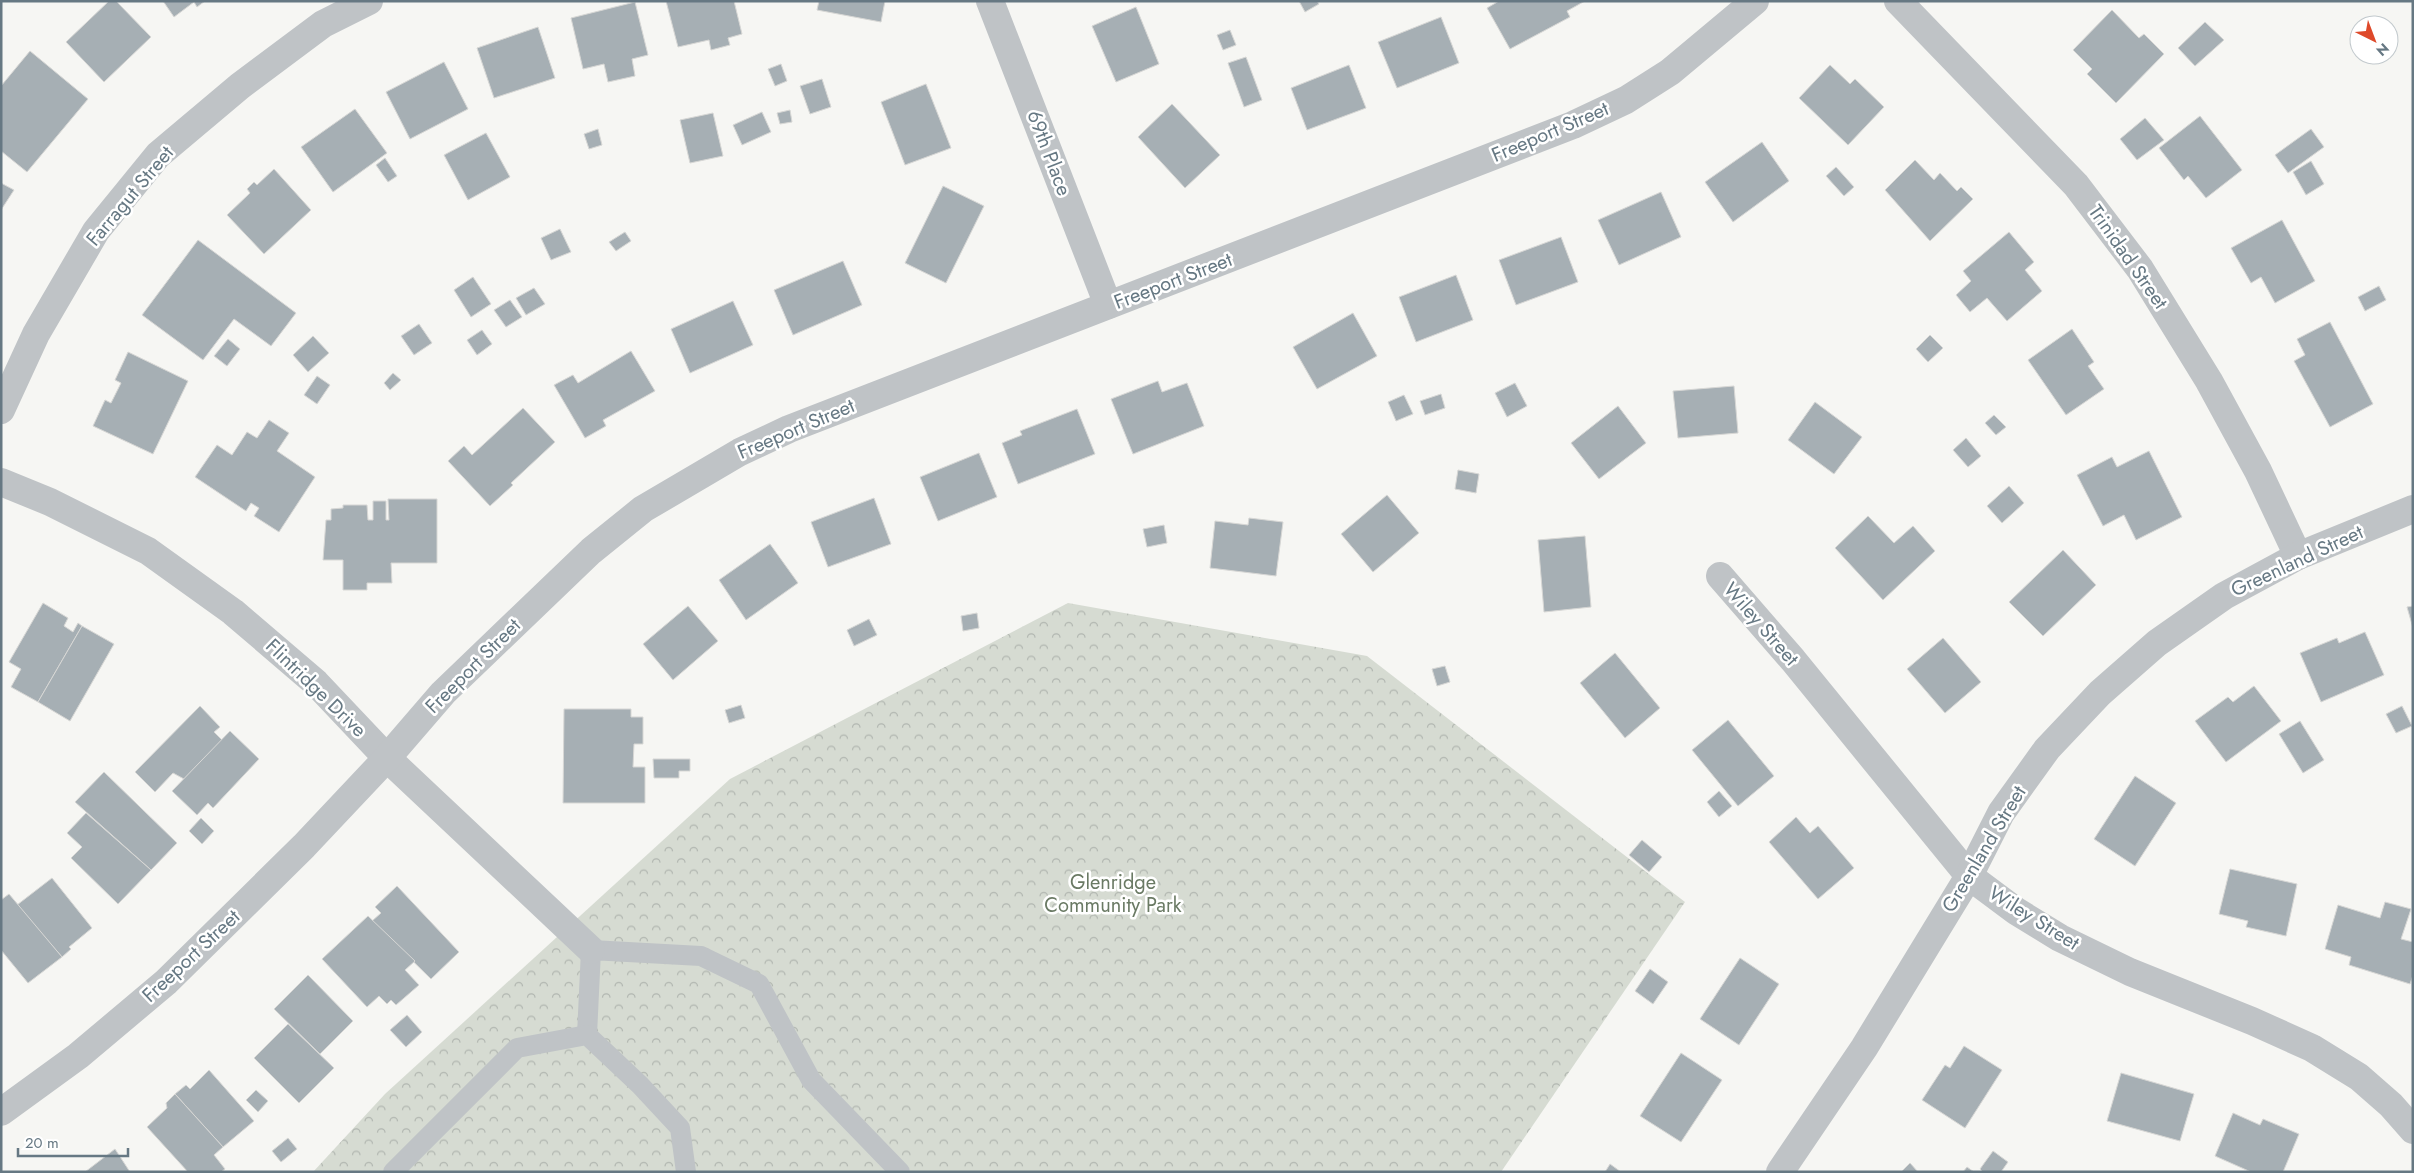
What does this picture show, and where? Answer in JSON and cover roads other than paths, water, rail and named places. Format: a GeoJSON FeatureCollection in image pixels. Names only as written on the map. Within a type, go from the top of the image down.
{"type":"FeatureCollection","features":[{"type":"Feature","properties":{"kind":"street","name":"Farragut Street"},"geometry":{"type":"LineString","coordinates":[[1,410],[36,334],[96,231],[158,155],[240,86],[323,24],[369,1]]}},
{"type":"Feature","properties":{"kind":"street","name":"69th Place"},"geometry":{"type":"LineString","coordinates":[[990,1],[1108,305]]}},
{"type":"Feature","properties":{"kind":"street","name":"Freeport Street"},"geometry":{"type":"LineString","coordinates":[[1,1112],[78,1056],[166,982],[304,846],[387,758],[443,692],[591,551],[643,509],[740,452],[789,429],[1582,120],[1626,100],[1670,72],[1755,1]]}},
{"type":"Feature","properties":{"kind":"street","name":"Trinidad Street"},"geometry":{"type":"LineString","coordinates":[[1898,1],[2076,185],[2140,269],[2209,381],[2258,471],[2298,556]]}},
{"type":"Feature","properties":{"kind":"street","name":"Flintridge Drive"},"geometry":{"type":"LineString","coordinates":[[1,482],[50,502],[148,551],[233,612],[316,683],[387,758],[591,950]]}},
{"type":"Feature","properties":{"kind":"street","name":"Greenland Street"},"geometry":{"type":"LineString","coordinates":[[1780,1172],[1864,1048],[1969,876],[2001,813],[2047,749],[2100,693],[2157,643],[2216,601],[2298,556],[2413,510]]}},
{"type":"Feature","properties":{"kind":"street","name":"Wiley Street"},"geometry":{"type":"LineString","coordinates":[[1720,576],[1816,688],[1969,876],[2016,911],[2060,938],[2130,972],[2243,1017],[2312,1048],[2359,1077],[2391,1105],[2413,1130]]}},
{"type":"Feature","properties":{"kind":"lane"},"geometry":{"type":"LineString","coordinates":[[686,1172],[680,1128],[640,1085],[587,1035],[591,950],[701,956],[759,984],[811,1080],[900,1172]]}},
{"type":"Feature","properties":{"kind":"lane"},"geometry":{"type":"LineString","coordinates":[[392,1172],[516,1048],[587,1035]]}},
{"type":"Feature","properties":{"kind":"park label","name":"Glenridge Community Park"},"geometry":{"type":"Point","coordinates":[1113,894]}}]}
